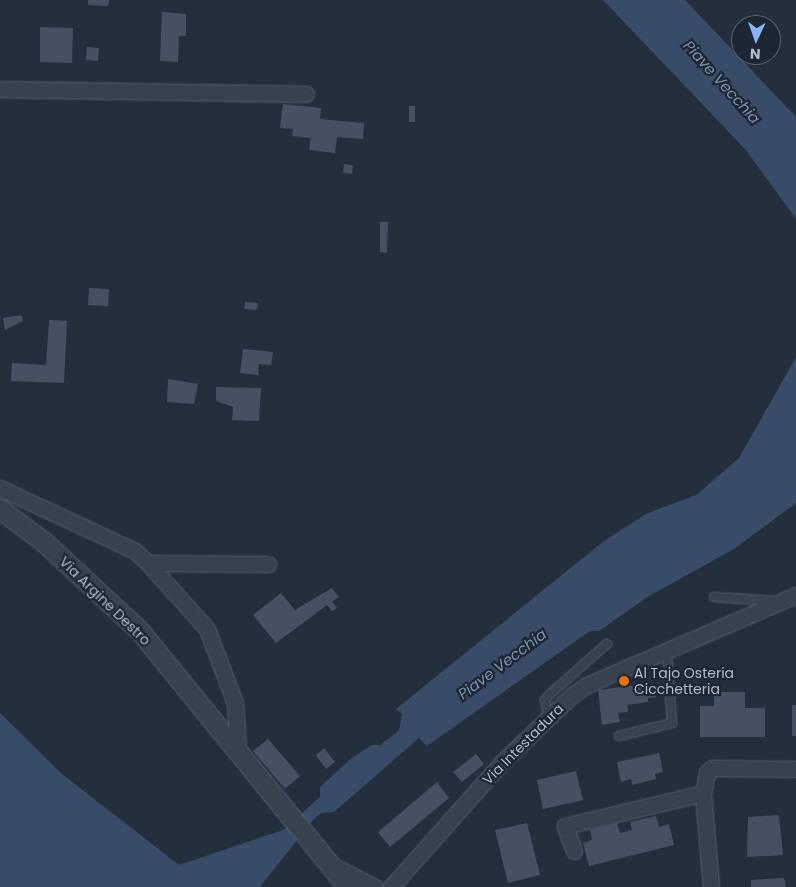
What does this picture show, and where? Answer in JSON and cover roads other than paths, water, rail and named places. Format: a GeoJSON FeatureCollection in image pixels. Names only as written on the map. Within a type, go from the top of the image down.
{"type":"FeatureCollection","features":[{"type":"Feature","properties":{"kind":"street"},"geometry":{"type":"LineString","coordinates":[[0,90],[306,94]]}},
{"type":"Feature","properties":{"kind":"street"},"geometry":{"type":"LineString","coordinates":[[0,488],[135,551],[148,563],[207,629],[235,703],[238,750]]}},
{"type":"Feature","properties":{"kind":"street","name":"Via Argine Destro"},"geometry":{"type":"LineString","coordinates":[[0,509],[44,542],[139,630],[288,808],[348,887]]}},
{"type":"Feature","properties":{"kind":"street"},"geometry":{"type":"LineString","coordinates":[[148,563],[268,564]]}},
{"type":"Feature","properties":{"kind":"street","name":"Via Intestadura"},"geometry":{"type":"LineString","coordinates":[[391,887],[548,716],[587,685],[796,595]]}},
{"type":"Feature","properties":{"kind":"street"},"geometry":{"type":"LineString","coordinates":[[712,887],[703,780],[712,768],[796,769]]}},
{"type":"Feature","properties":{"kind":"street"},"geometry":{"type":"LineString","coordinates":[[574,851],[565,826],[703,793]]}},
{"type":"Feature","properties":{"kind":"street"},"geometry":{"type":"LineString","coordinates":[[332,865],[375,887]]}},
{"type":"Feature","properties":{"kind":"lane"},"geometry":{"type":"LineString","coordinates":[[714,597],[758,597],[780,602]]}},
{"type":"Feature","properties":{"kind":"lane"},"geometry":{"type":"LineString","coordinates":[[548,716],[545,700],[607,644]]}},
{"type":"Feature","properties":{"kind":"lane"},"geometry":{"type":"LineString","coordinates":[[619,736],[672,724],[667,650]]}},
{"type":"Feature","properties":{"kind":"water","name":"Piave Vecchia"},"geometry":{"type":"Polygon","coordinates":[[[603,0],[685,0],[731,48],[731,65],[747,65],[796,117],[796,219],[745,149],[603,0]]]}},
{"type":"Feature","properties":{"kind":"water","name":"Piave Vecchia"},"geometry":{"type":"Polygon","coordinates":[[[796,357],[796,503],[734,549],[649,596],[599,631],[590,631],[427,746],[419,738],[334,812],[321,813],[314,819],[260,887],[0,887],[0,713],[62,774],[179,865],[283,830],[320,797],[320,787],[353,757],[372,745],[380,745],[399,731],[402,714],[396,709],[604,541],[646,514],[696,495],[739,458],[796,357]]]}},
{"type":"Feature","properties":{"kind":"place","name":"Al Tajo Osteria Cicchetteria"},"geometry":{"type":"Point","coordinates":[624,681]}}]}
